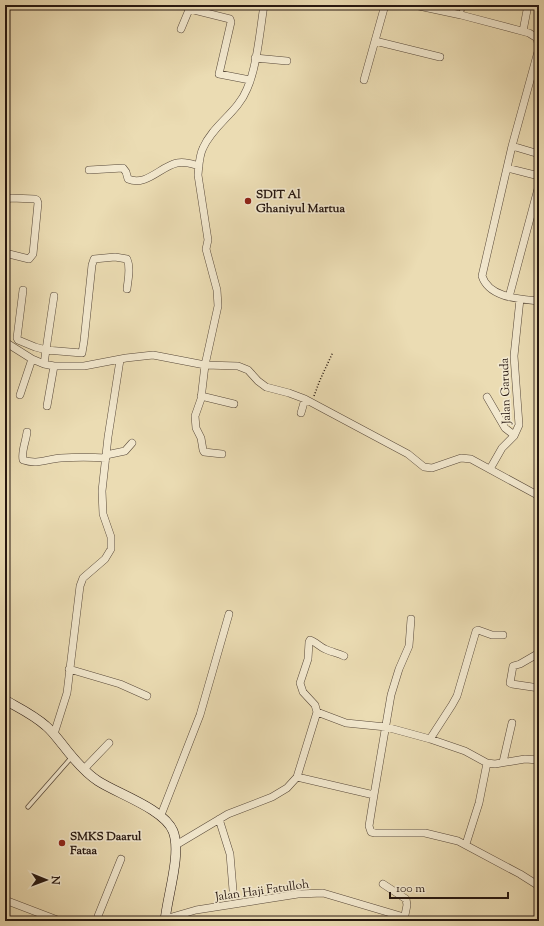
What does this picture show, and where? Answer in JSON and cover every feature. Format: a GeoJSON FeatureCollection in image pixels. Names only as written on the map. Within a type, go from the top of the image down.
{"type":"FeatureCollection","features":[{"type":"Feature","properties":{"kind":"main road"},"geometry":{"type":"LineString","coordinates":[[6,702],[47,726],[72,757],[96,780],[161,816],[167,821],[173,831],[176,845],[165,918]]}},
{"type":"Feature","properties":{"kind":"street"},"geometry":{"type":"LineString","coordinates":[[222,454],[206,453],[203,450],[195,420],[218,306],[215,282],[206,249],[208,240],[198,175],[203,147],[239,103],[246,92],[255,58],[264,5]]}},
{"type":"Feature","properties":{"kind":"street"},"geometry":{"type":"LineString","coordinates":[[364,80],[385,5]]}},
{"type":"Feature","properties":{"kind":"street"},"geometry":{"type":"LineString","coordinates":[[414,5],[523,31],[538,38],[539,48],[512,146],[482,276],[484,282],[490,288],[510,297],[539,301]]}},
{"type":"Feature","properties":{"kind":"street"},"geometry":{"type":"LineString","coordinates":[[523,31],[528,5]]}},
{"type":"Feature","properties":{"kind":"street"},"geometry":{"type":"LineString","coordinates":[[182,29],[190,7],[230,19],[231,22],[219,74],[250,80]]}},
{"type":"Feature","properties":{"kind":"street"},"geometry":{"type":"LineString","coordinates":[[375,41],[440,57]]}},
{"type":"Feature","properties":{"kind":"street"},"geometry":{"type":"LineString","coordinates":[[255,58],[287,61]]}},
{"type":"Feature","properties":{"kind":"street"},"geometry":{"type":"LineString","coordinates":[[512,146],[539,154]]}},
{"type":"Feature","properties":{"kind":"street"},"geometry":{"type":"LineString","coordinates":[[89,170],[123,168],[128,179],[132,181],[148,178],[179,162],[187,162],[199,166]]}},
{"type":"Feature","properties":{"kind":"street"},"geometry":{"type":"LineString","coordinates":[[507,168],[539,176]]}},
{"type":"Feature","properties":{"kind":"street"},"geometry":{"type":"LineString","coordinates":[[510,297],[539,185]]}},
{"type":"Feature","properties":{"kind":"street"},"geometry":{"type":"LineString","coordinates":[[5,199],[35,199],[38,203],[33,254],[29,259],[5,253]]}},
{"type":"Feature","properties":{"kind":"street"},"geometry":{"type":"LineString","coordinates":[[22,290],[18,340],[35,348],[82,353],[92,265],[94,259],[115,257],[127,259],[129,269],[127,289]]}},
{"type":"Feature","properties":{"kind":"street"},"geometry":{"type":"LineString","coordinates":[[44,364],[54,296]]}},
{"type":"Feature","properties":{"kind":"street","name":"Jalan Garuda"},"geometry":{"type":"LineString","coordinates":[[488,397],[505,428],[514,435],[519,425],[514,356],[520,299]]}},
{"type":"Feature","properties":{"kind":"street"},"geometry":{"type":"LineString","coordinates":[[5,342],[44,364],[54,366],[84,366],[152,355],[205,365],[238,366],[248,370],[266,387],[289,393],[308,401],[408,454],[424,467],[432,468],[456,460],[466,458],[471,459],[539,496]]}},
{"type":"Feature","properties":{"kind":"street"},"geometry":{"type":"LineString","coordinates":[[20,395],[32,358]]}},
{"type":"Feature","properties":{"kind":"street"},"geometry":{"type":"LineString","coordinates":[[54,734],[66,699],[81,582],[105,559],[111,549],[111,537],[103,514],[102,502],[106,456],[120,360]]}},
{"type":"Feature","properties":{"kind":"street"},"geometry":{"type":"LineString","coordinates":[[47,406],[54,366]]}},
{"type":"Feature","properties":{"kind":"street"},"geometry":{"type":"LineString","coordinates":[[201,396],[234,404]]}},
{"type":"Feature","properties":{"kind":"street"},"geometry":{"type":"LineString","coordinates":[[300,413],[308,401]]}},
{"type":"Feature","properties":{"kind":"street"},"geometry":{"type":"LineString","coordinates":[[27,432],[22,454],[23,460],[36,463],[60,458],[106,456],[125,451],[132,443]]}},
{"type":"Feature","properties":{"kind":"street"},"geometry":{"type":"LineString","coordinates":[[490,469],[502,448],[514,435]]}},
{"type":"Feature","properties":{"kind":"street"},"geometry":{"type":"LineString","coordinates":[[161,816],[200,715],[229,614]]}},
{"type":"Feature","properties":{"kind":"street"},"geometry":{"type":"LineString","coordinates":[[411,619],[409,646],[393,687],[369,826],[371,832],[375,834],[425,833],[458,841],[466,844],[539,886]]}},
{"type":"Feature","properties":{"kind":"street"},"geometry":{"type":"LineString","coordinates":[[430,739],[457,696],[476,631],[478,630],[496,636],[503,635]]}},
{"type":"Feature","properties":{"kind":"street"},"geometry":{"type":"LineString","coordinates":[[176,845],[219,819],[272,797],[287,788],[297,777],[317,712],[315,705],[303,692],[300,683],[308,659],[309,642],[310,640],[324,649],[344,656]]}},
{"type":"Feature","properties":{"kind":"street"},"geometry":{"type":"LineString","coordinates":[[539,653],[535,658],[513,666],[510,683],[539,688]]}},
{"type":"Feature","properties":{"kind":"street"},"geometry":{"type":"LineString","coordinates":[[69,669],[120,684],[147,696]]}},
{"type":"Feature","properties":{"kind":"street"},"geometry":{"type":"LineString","coordinates":[[317,712],[346,724],[386,727],[430,739],[465,751],[487,763],[495,764],[525,759],[539,760]]}},
{"type":"Feature","properties":{"kind":"street"},"geometry":{"type":"LineString","coordinates":[[504,762],[512,723]]}},
{"type":"Feature","properties":{"kind":"street"},"geometry":{"type":"LineString","coordinates":[[84,769],[109,743]]}},
{"type":"Feature","properties":{"kind":"street"},"geometry":{"type":"LineString","coordinates":[[466,844],[479,803],[487,763]]}},
{"type":"Feature","properties":{"kind":"street"},"geometry":{"type":"LineString","coordinates":[[297,777],[374,795]]}},
{"type":"Feature","properties":{"kind":"street"},"geometry":{"type":"LineString","coordinates":[[219,819],[230,854],[233,890]]}},
{"type":"Feature","properties":{"kind":"street"},"geometry":{"type":"LineString","coordinates":[[101,921],[99,920],[98,916],[121,859]]}},
{"type":"Feature","properties":{"kind":"street"},"geometry":{"type":"LineString","coordinates":[[383,884],[406,899],[407,905],[404,919]]}},
{"type":"Feature","properties":{"kind":"street","name":"Jalan Haji Fatulloh"},"geometry":{"type":"LineString","coordinates":[[165,918],[196,910],[298,894],[323,893],[404,919]]}},
{"type":"Feature","properties":{"kind":"street"},"geometry":{"type":"LineString","coordinates":[[5,900],[60,921]]}},
{"type":"Feature","properties":{"kind":"lane"},"geometry":{"type":"LineString","coordinates":[[461,15],[463,5]]}},
{"type":"Feature","properties":{"kind":"lane"},"geometry":{"type":"LineString","coordinates":[[28,807],[72,757]]}},
{"type":"Feature","properties":{"kind":"path"},"geometry":{"type":"LineString","coordinates":[[308,401],[333,352]]}},
{"type":"Feature","properties":{"kind":"place","name":"SDIT Al Ghaniyul Martua"},"geometry":{"type":"Point","coordinates":[248,201]}},
{"type":"Feature","properties":{"kind":"place","name":"SMKS Daarul Fataa"},"geometry":{"type":"Point","coordinates":[62,843]}}]}
